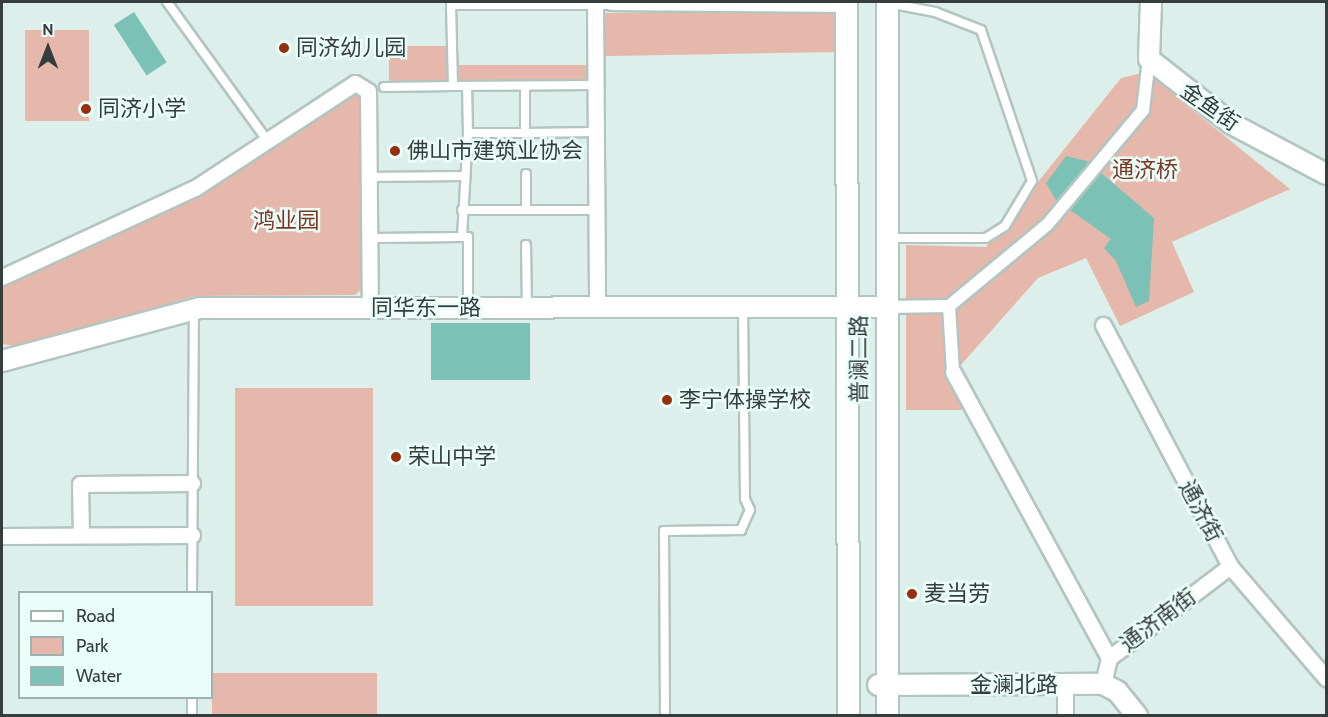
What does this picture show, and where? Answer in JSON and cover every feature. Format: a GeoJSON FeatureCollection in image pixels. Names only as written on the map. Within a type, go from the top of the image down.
{"type":"FeatureCollection","features":[{"type":"Feature","properties":{"kind":"main road","name":"普澜二路"},"geometry":{"type":"LineString","coordinates":[[850,2],[867,307],[882,685],[878,716]]}},
{"type":"Feature","properties":{"kind":"main road"},"geometry":{"type":"LineString","coordinates":[[848,716],[867,307],[887,238],[883,2]]}},
{"type":"Feature","properties":{"kind":"main road","name":"普澜二路"},"geometry":{"type":"LineString","coordinates":[[860,716],[867,307],[883,2]]}},
{"type":"Feature","properties":{"kind":"main road"},"geometry":{"type":"LineString","coordinates":[[882,685],[887,716]]}},
{"type":"Feature","properties":{"kind":"street"},"geometry":{"type":"LineString","coordinates":[[611,3],[850,2]]}},
{"type":"Feature","properties":{"kind":"street"},"geometry":{"type":"LineString","coordinates":[[867,307],[949,306],[1047,225],[1108,157],[1143,110],[1149,59],[1150,2]]}},
{"type":"Feature","properties":{"kind":"street"},"geometry":{"type":"LineString","coordinates":[[595,4],[597,307]]}},
{"type":"Feature","properties":{"kind":"street","name":"金鱼街"},"geometry":{"type":"LineString","coordinates":[[1149,59],[1232,124],[1326,174]]}},
{"type":"Feature","properties":{"kind":"street"},"geometry":{"type":"LineString","coordinates":[[2,277],[195,188],[346,85],[363,84],[368,91],[370,308]]}},
{"type":"Feature","properties":{"kind":"street"},"geometry":{"type":"LineString","coordinates":[[949,306],[953,372],[1109,658]]}},
{"type":"Feature","properties":{"kind":"street","name":"同华东一路"},"geometry":{"type":"LineString","coordinates":[[2,361],[200,308],[867,307]]}},
{"type":"Feature","properties":{"kind":"street","name":"通济街"},"geometry":{"type":"LineString","coordinates":[[1103,325],[1230,566],[1326,678]]}},
{"type":"Feature","properties":{"kind":"street"},"geometry":{"type":"LineString","coordinates":[[81,536],[80,484],[192,483]]}},
{"type":"Feature","properties":{"kind":"street"},"geometry":{"type":"LineString","coordinates":[[2,536],[192,535]]}},
{"type":"Feature","properties":{"kind":"street","name":"通济南街"},"geometry":{"type":"LineString","coordinates":[[1103,684],[1109,658],[1230,566]]}},
{"type":"Feature","properties":{"kind":"street"},"geometry":{"type":"LineString","coordinates":[[1065,684],[1065,716]]}},
{"type":"Feature","properties":{"kind":"street"},"geometry":{"type":"LineString","coordinates":[[1103,684],[1118,691],[1137,716]]}},
{"type":"Feature","properties":{"kind":"street","name":"金澜北路"},"geometry":{"type":"LineString","coordinates":[[882,685],[1103,684]]}},
{"type":"Feature","properties":{"kind":"lane"},"geometry":{"type":"LineString","coordinates":[[167,2],[266,139]]}},
{"type":"Feature","properties":{"kind":"lane"},"geometry":{"type":"LineString","coordinates":[[883,2],[935,12],[981,30],[1032,181],[1005,226],[986,238],[887,238]]}},
{"type":"Feature","properties":{"kind":"lane"},"geometry":{"type":"LineString","coordinates":[[453,86],[451,3],[611,3]]}},
{"type":"Feature","properties":{"kind":"lane"},"geometry":{"type":"LineString","coordinates":[[384,87],[595,85]]}},
{"type":"Feature","properties":{"kind":"lane"},"geometry":{"type":"LineString","coordinates":[[462,237],[462,168],[468,168],[467,86]]}},
{"type":"Feature","properties":{"kind":"lane"},"geometry":{"type":"LineString","coordinates":[[525,86],[525,133]]}},
{"type":"Feature","properties":{"kind":"lane"},"geometry":{"type":"LineString","coordinates":[[468,133],[596,132]]}},
{"type":"Feature","properties":{"kind":"lane"},"geometry":{"type":"LineString","coordinates":[[526,174],[526,210]]}},
{"type":"Feature","properties":{"kind":"lane"},"geometry":{"type":"LineString","coordinates":[[369,177],[462,176]]}},
{"type":"Feature","properties":{"kind":"lane"},"geometry":{"type":"LineString","coordinates":[[462,210],[596,210]]}},
{"type":"Feature","properties":{"kind":"lane"},"geometry":{"type":"LineString","coordinates":[[376,238],[468,237],[468,307]]}},
{"type":"Feature","properties":{"kind":"lane"},"geometry":{"type":"LineString","coordinates":[[526,245],[527,307]]}},
{"type":"Feature","properties":{"kind":"lane"},"geometry":{"type":"LineString","coordinates":[[665,716],[664,531],[741,530],[750,510],[745,499],[743,307]]}},
{"type":"Feature","properties":{"kind":"lane"},"geometry":{"type":"LineString","coordinates":[[192,591],[194,321]]}},
{"type":"Feature","properties":{"kind":"lane"},"geometry":{"type":"LineString","coordinates":[[192,699],[192,716]]}},
{"type":"Feature","properties":{"kind":"green space"},"geometry":{"type":"Polygon","coordinates":[[[837,9],[838,52],[600,56],[599,13],[837,9]]]}},
{"type":"Feature","properties":{"kind":"green space"},"geometry":{"type":"Polygon","coordinates":[[[25,30],[89,30],[89,121],[25,121],[25,30]]]}},
{"type":"Feature","properties":{"kind":"green space"},"geometry":{"type":"Polygon","coordinates":[[[389,46],[450,46],[450,84],[389,84],[389,46]]]}},
{"type":"Feature","properties":{"kind":"green space"},"geometry":{"type":"Polygon","coordinates":[[[456,65],[592,65],[592,83],[456,83],[456,65]]]}},
{"type":"Feature","properties":{"kind":"green space","name":"通济桥"},"geometry":{"type":"Polygon","coordinates":[[[1146,72],[1290,189],[1172,242],[1194,292],[1120,326],[1086,258],[1038,278],[952,375],[968,410],[906,410],[906,245],[986,247],[1121,78],[1146,72]]]}},
{"type":"Feature","properties":{"kind":"green space","name":"鸿业园"},"geometry":{"type":"Polygon","coordinates":[[[348,90],[360,93],[362,289],[355,295],[195,296],[21,347],[2,344],[2,287],[198,192],[348,90]]]}},
{"type":"Feature","properties":{"kind":"green space"},"geometry":{"type":"Polygon","coordinates":[[[235,388],[373,388],[373,606],[235,606],[235,388]]]}},
{"type":"Feature","properties":{"kind":"green space"},"geometry":{"type":"Polygon","coordinates":[[[213,673],[377,673],[377,715],[212,715],[213,673]]]}},
{"type":"Feature","properties":{"kind":"water"},"geometry":{"type":"Polygon","coordinates":[[[134,12],[167,62],[147,75],[114,25],[134,12]]]}},
{"type":"Feature","properties":{"kind":"water"},"geometry":{"type":"Polygon","coordinates":[[[1066,156],[1087,161],[1154,218],[1149,301],[1136,307],[1116,261],[1104,248],[1111,239],[1056,200],[1046,183],[1066,156]]]}},
{"type":"Feature","properties":{"kind":"water"},"geometry":{"type":"Polygon","coordinates":[[[431,323],[530,323],[530,380],[431,380],[431,323]]]}},
{"type":"Feature","properties":{"kind":"place","name":"同济幼儿园"},"geometry":{"type":"Point","coordinates":[284,48]}},
{"type":"Feature","properties":{"kind":"place","name":"同济小学"},"geometry":{"type":"Point","coordinates":[86,109]}},
{"type":"Feature","properties":{"kind":"place","name":"佛山市建筑业协会"},"geometry":{"type":"Point","coordinates":[395,151]}},
{"type":"Feature","properties":{"kind":"place","name":"李宁体操学校"},"geometry":{"type":"Point","coordinates":[667,400]}},
{"type":"Feature","properties":{"kind":"place","name":"荣山中学"},"geometry":{"type":"Point","coordinates":[396,457]}},
{"type":"Feature","properties":{"kind":"place","name":"麦当劳"},"geometry":{"type":"Point","coordinates":[912,594]}}]}
